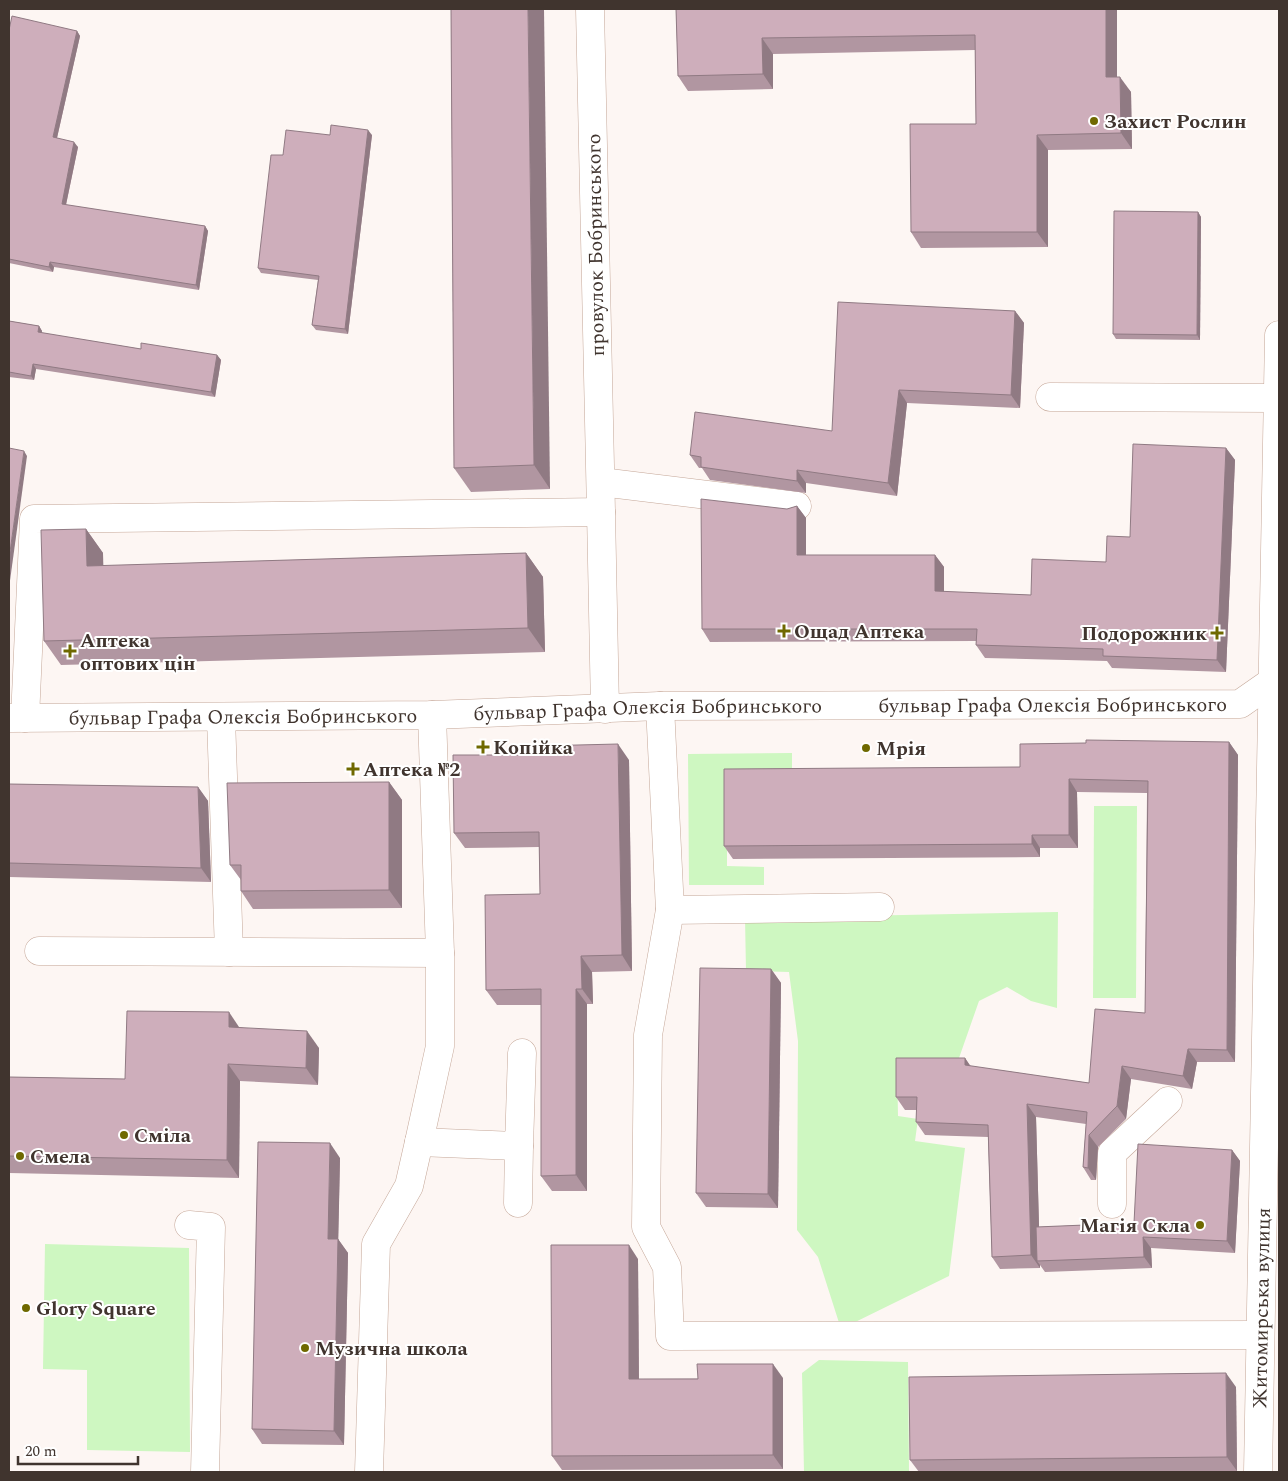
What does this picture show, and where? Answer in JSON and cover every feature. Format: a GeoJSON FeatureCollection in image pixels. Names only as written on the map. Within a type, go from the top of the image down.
{"type":"FeatureCollection","features":[{"type":"Feature","properties":{"kind":"street","name":"провулок Бобринського"},"geometry":{"type":"LineString","coordinates":[[590,9],[605,709]]}},
{"type":"Feature","properties":{"kind":"street","name":"Житомирська вулиця"},"geometry":{"type":"LineString","coordinates":[[1258,1472],[1276,681],[1279,335]]}},
{"type":"Feature","properties":{"kind":"street"},"geometry":{"type":"LineString","coordinates":[[1050,397],[1278,398]]}},
{"type":"Feature","properties":{"kind":"street"},"geometry":{"type":"LineString","coordinates":[[601,482],[796,506]]}},
{"type":"Feature","properties":{"kind":"street"},"geometry":{"type":"LineString","coordinates":[[17,718],[34,519],[601,512]]}},
{"type":"Feature","properties":{"kind":"street","name":"бульвар Графа Олексія Бобринського"},"geometry":{"type":"LineString","coordinates":[[17,718],[432,715],[660,706],[1240,704],[1276,681]]}},
{"type":"Feature","properties":{"kind":"street"},"geometry":{"type":"LineString","coordinates":[[660,706],[670,910],[648,1035],[646,1227],[667,1267],[670,1336],[1260,1335]]}},
{"type":"Feature","properties":{"kind":"street"},"geometry":{"type":"LineString","coordinates":[[369,1472],[376,1244],[409,1186],[440,1046],[440,953],[432,715]]}},
{"type":"Feature","properties":{"kind":"street"},"geometry":{"type":"LineString","coordinates":[[221,718],[229,952]]}},
{"type":"Feature","properties":{"kind":"street"},"geometry":{"type":"LineString","coordinates":[[670,910],[880,907]]}},
{"type":"Feature","properties":{"kind":"street"},"geometry":{"type":"LineString","coordinates":[[39,951],[440,953]]}},
{"type":"Feature","properties":{"kind":"street"},"geometry":{"type":"LineString","coordinates":[[518,1203],[522,1053]]}},
{"type":"Feature","properties":{"kind":"street"},"geometry":{"type":"LineString","coordinates":[[1112,1204],[1112,1154],[1168,1101]]}},
{"type":"Feature","properties":{"kind":"street"},"geometry":{"type":"LineString","coordinates":[[419,1142],[519,1146]]}},
{"type":"Feature","properties":{"kind":"street"},"geometry":{"type":"LineString","coordinates":[[189,1226],[211,1227],[205,1472]]}},
{"type":"Feature","properties":{"kind":"green space"},"geometry":{"type":"Polygon","coordinates":[[[792,753],[792,775],[727,775],[727,866],[764,867],[764,885],[689,885],[688,754],[792,753]]]}},
{"type":"Feature","properties":{"kind":"green space"},"geometry":{"type":"Polygon","coordinates":[[[1094,806],[1137,806],[1136,998],[1093,998],[1094,806]]]}},
{"type":"Feature","properties":{"kind":"green space"},"geometry":{"type":"Polygon","coordinates":[[[1058,912],[1057,1008],[1031,1001],[1007,987],[979,1001],[959,1058],[897,1062],[898,1116],[918,1119],[915,1141],[965,1148],[949,1276],[841,1329],[818,1257],[797,1230],[798,1041],[789,972],[746,971],[745,918],[1058,912]]]}},
{"type":"Feature","properties":{"kind":"green space"},"geometry":{"type":"Polygon","coordinates":[[[45,1244],[189,1248],[190,1452],[87,1450],[87,1370],[43,1369],[45,1244]]]}},
{"type":"Feature","properties":{"kind":"green space"},"geometry":{"type":"Polygon","coordinates":[[[819,1360],[908,1362],[909,1472],[804,1472],[802,1373],[819,1360]]]}},
{"type":"Feature","properties":{"kind":"building"},"geometry":{"type":"Polygon","coordinates":[[[451,9],[528,9],[534,465],[454,468],[451,9]]]}},
{"type":"Feature","properties":{"kind":"building"},"geometry":{"type":"Polygon","coordinates":[[[676,9],[1106,9],[1106,77],[1120,77],[1121,133],[1037,135],[1037,232],[911,232],[910,124],[976,124],[975,35],[762,38],[763,74],[678,76],[676,9]]]}},
{"type":"Feature","properties":{"kind":"building"},"geometry":{"type":"Polygon","coordinates":[[[12,16],[77,31],[53,137],[74,142],[62,204],[205,226],[196,285],[50,262],[49,267],[9,259],[9,30],[12,16]]]}},
{"type":"Feature","properties":{"kind":"building"},"geometry":{"type":"Polygon","coordinates":[[[331,125],[368,130],[345,329],[312,325],[319,276],[258,268],[271,155],[283,155],[286,130],[330,135],[331,125]]]}},
{"type":"Feature","properties":{"kind":"building"},"geometry":{"type":"Polygon","coordinates":[[[1114,211],[1198,212],[1197,335],[1113,334],[1114,211]]]}},
{"type":"Feature","properties":{"kind":"building"},"geometry":{"type":"Polygon","coordinates":[[[838,302],[1015,311],[1011,395],[899,390],[888,483],[797,470],[797,481],[701,467],[701,457],[690,455],[695,412],[832,431],[838,302]]]}},
{"type":"Feature","properties":{"kind":"building"},"geometry":{"type":"Polygon","coordinates":[[[9,321],[39,326],[38,332],[141,349],[141,343],[217,355],[211,392],[33,364],[31,376],[9,372],[9,321]]]}},
{"type":"Feature","properties":{"kind":"building"},"geometry":{"type":"Polygon","coordinates":[[[1133,444],[1226,448],[1217,660],[1103,656],[1103,649],[976,645],[977,629],[702,629],[701,499],[787,509],[797,506],[797,555],[935,555],[935,591],[1031,595],[1032,559],[1106,562],[1107,536],[1130,537],[1133,444]]]}},
{"type":"Feature","properties":{"kind":"building"},"geometry":{"type":"Polygon","coordinates":[[[9,448],[24,451],[9,559],[9,448]]]}},
{"type":"Feature","properties":{"kind":"building"},"geometry":{"type":"Polygon","coordinates":[[[86,529],[87,566],[526,553],[528,628],[44,641],[41,530],[86,529]]]}},
{"type":"Feature","properties":{"kind":"building"},"geometry":{"type":"Polygon","coordinates":[[[1086,740],[1229,742],[1227,1050],[1188,1049],[1183,1076],[1122,1066],[1117,1106],[1089,1135],[1088,1168],[1083,1167],[1087,1112],[1027,1104],[1031,1255],[992,1257],[988,1125],[916,1122],[917,1097],[896,1097],[896,1058],[965,1058],[965,1065],[1089,1083],[1095,1009],[1145,1013],[1148,781],[1069,779],[1069,835],[1032,835],[1032,844],[724,846],[724,769],[1020,767],[1020,744],[1086,743],[1086,740]]]}},
{"type":"Feature","properties":{"kind":"building"},"geometry":{"type":"Polygon","coordinates":[[[618,744],[622,955],[581,956],[582,989],[576,989],[576,1175],[541,1176],[541,989],[486,990],[485,895],[540,894],[539,832],[454,833],[453,755],[538,755],[537,746],[618,744]]]}},
{"type":"Feature","properties":{"kind":"building"},"geometry":{"type":"Polygon","coordinates":[[[389,782],[389,890],[241,891],[241,865],[230,865],[227,783],[389,782]]]}},
{"type":"Feature","properties":{"kind":"building"},"geometry":{"type":"Polygon","coordinates":[[[9,784],[198,787],[201,868],[9,863],[9,784]]]}},
{"type":"Feature","properties":{"kind":"building"},"geometry":{"type":"Polygon","coordinates":[[[700,968],[771,969],[768,1194],[696,1193],[700,968]]]}},
{"type":"Feature","properties":{"kind":"building","name":"Сміла"},"geometry":{"type":"Polygon","coordinates":[[[127,1011],[229,1012],[229,1027],[307,1031],[306,1068],[228,1064],[227,1160],[9,1156],[9,1077],[125,1079],[127,1011]]]}},
{"type":"Feature","properties":{"kind":"building"},"geometry":{"type":"Polygon","coordinates":[[[258,1142],[330,1143],[328,1239],[338,1239],[334,1431],[252,1429],[258,1142]]]}},
{"type":"Feature","properties":{"kind":"building"},"geometry":{"type":"Polygon","coordinates":[[[1138,1144],[1232,1150],[1227,1241],[1143,1237],[1144,1257],[1037,1261],[1036,1227],[1134,1223],[1138,1144]]]}},
{"type":"Feature","properties":{"kind":"building"},"geometry":{"type":"Polygon","coordinates":[[[551,1245],[629,1245],[629,1379],[698,1379],[697,1364],[773,1364],[773,1455],[552,1456],[551,1245]]]}},
{"type":"Feature","properties":{"kind":"building"},"geometry":{"type":"Polygon","coordinates":[[[1226,1373],[1227,1457],[910,1460],[909,1377],[1226,1373]]]}},
{"type":"Feature","properties":{"kind":"place","name":"Захист Рослин"},"geometry":{"type":"Point","coordinates":[1094,121]}},
{"type":"Feature","properties":{"kind":"place","name":"Ощад Аптека"},"geometry":{"type":"Point","coordinates":[784,631]}},
{"type":"Feature","properties":{"kind":"place","name":"Подорожник"},"geometry":{"type":"Point","coordinates":[1217,633]}},
{"type":"Feature","properties":{"kind":"place","name":"Аптека оптових цін"},"geometry":{"type":"Point","coordinates":[70,651]}},
{"type":"Feature","properties":{"kind":"place","name":"Копiйка"},"geometry":{"type":"Point","coordinates":[483,747]}},
{"type":"Feature","properties":{"kind":"place","name":"Мрія"},"geometry":{"type":"Point","coordinates":[866,748]}},
{"type":"Feature","properties":{"kind":"place","name":"Аптека №2"},"geometry":{"type":"Point","coordinates":[353,769]}},
{"type":"Feature","properties":{"kind":"place","name":"Сміла"},"geometry":{"type":"Point","coordinates":[124,1135]}},
{"type":"Feature","properties":{"kind":"place","name":"Смела"},"geometry":{"type":"Point","coordinates":[20,1156]}},
{"type":"Feature","properties":{"kind":"place","name":"Магія Скла"},"geometry":{"type":"Point","coordinates":[1200,1225]}},
{"type":"Feature","properties":{"kind":"place","name":"Glory Square"},"geometry":{"type":"Point","coordinates":[26,1308]}},
{"type":"Feature","properties":{"kind":"place","name":"Музична школа"},"geometry":{"type":"Point","coordinates":[305,1348]}}]}
